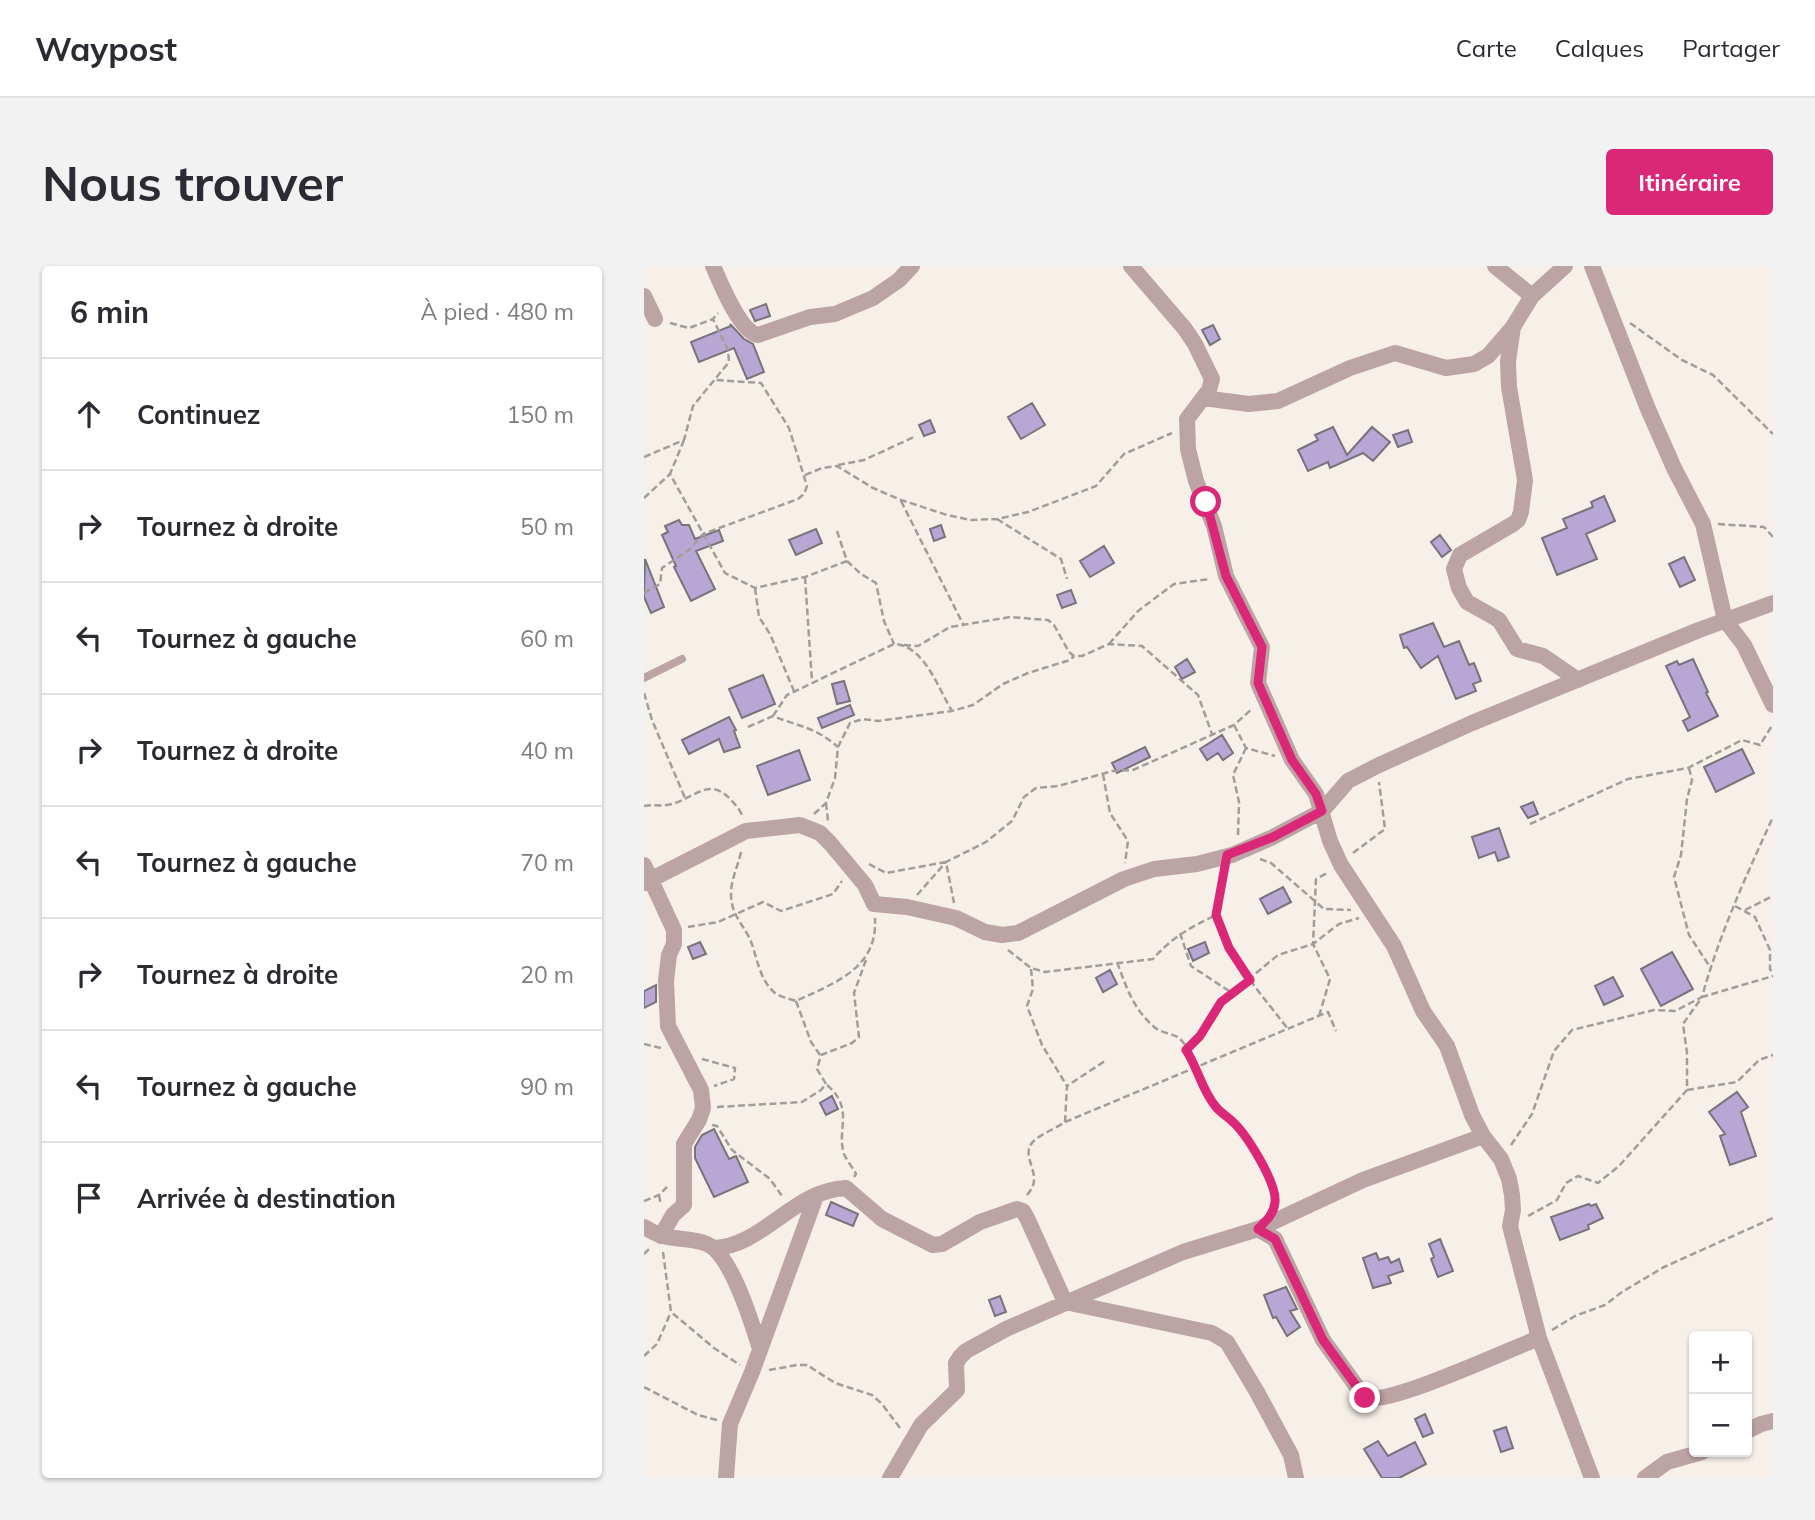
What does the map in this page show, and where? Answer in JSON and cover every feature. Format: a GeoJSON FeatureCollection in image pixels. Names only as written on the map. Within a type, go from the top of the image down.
{"type":"FeatureCollection","features":[{"type":"Feature","properties":{"kind":"street"},"geometry":{"type":"LineString","coordinates":[[713,266],[729,300],[749,331],[758,335],[810,317],[835,314],[866,302],[887,289],[912,266]]}},
{"type":"Feature","properties":{"kind":"street"},"geometry":{"type":"LineString","coordinates":[[1131,266],[1185,329],[1212,379],[1203,398],[1187,419],[1188,449],[1196,481],[1214,526],[1226,576],[1262,647],[1258,683],[1292,760],[1316,794],[1340,865],[1394,946],[1423,1012],[1447,1046],[1472,1115],[1483,1136],[1501,1160],[1509,1179],[1513,1210],[1510,1226],[1539,1338],[1592,1478]]}},
{"type":"Feature","properties":{"kind":"street"},"geometry":{"type":"LineString","coordinates":[[1495,266],[1532,296]]}},
{"type":"Feature","properties":{"kind":"street"},"geometry":{"type":"LineString","coordinates":[[1203,398],[1249,404],[1278,401],[1350,368],[1395,353],[1446,368],[1474,364],[1488,356],[1513,327],[1532,296],[1564,266]]}},
{"type":"Feature","properties":{"kind":"street"},"geometry":{"type":"LineString","coordinates":[[1592,266],[1674,468],[1703,524],[1726,620],[1744,645],[1773,705]]}},
{"type":"Feature","properties":{"kind":"street"},"geometry":{"type":"LineString","coordinates":[[644,296],[655,319]]}},
{"type":"Feature","properties":{"kind":"street"},"geometry":{"type":"LineString","coordinates":[[1513,327],[1508,360],[1509,387],[1525,472],[1521,512],[1513,524],[1460,555],[1454,569],[1455,577],[1467,602],[1499,620],[1517,649],[1543,656],[1578,680]]}},
{"type":"Feature","properties":{"kind":"street"},"geometry":{"type":"LineString","coordinates":[[661,1236],[673,1215],[684,1205],[684,1144],[701,1114],[701,1090],[668,1026],[666,981],[669,955],[674,944],[674,930],[646,876],[746,831],[800,825],[820,833],[857,864],[874,904],[907,907],[956,918],[985,932],[1002,935],[1018,933],[1132,876],[1154,869],[1197,864],[1232,854],[1273,837],[1322,811],[1348,781],[1472,723],[1773,603]]}},
{"type":"Feature","properties":{"kind":"street"},"geometry":{"type":"LineString","coordinates":[[890,1478],[928,1416],[957,1390],[956,1363],[966,1351],[1028,1318],[1183,1252],[1258,1229],[1363,1180],[1483,1136]]}},
{"type":"Feature","properties":{"kind":"street"},"geometry":{"type":"LineString","coordinates":[[714,1248],[736,1245],[816,1196],[846,1188],[882,1219],[933,1245],[942,1244],[980,1222],[1017,1209],[1023,1211],[1027,1218],[1065,1302]]}},
{"type":"Feature","properties":{"kind":"street"},"geometry":{"type":"LineString","coordinates":[[726,1478],[730,1424],[752,1373],[816,1196]]}},
{"type":"Feature","properties":{"kind":"street"},"geometry":{"type":"LineString","coordinates":[[644,1227],[661,1236],[699,1241],[714,1248],[727,1266],[760,1349]]}},
{"type":"Feature","properties":{"kind":"street"},"geometry":{"type":"LineString","coordinates":[[1258,1229],[1275,1239],[1323,1340],[1365,1398],[1376,1400],[1408,1391],[1539,1338]]}},
{"type":"Feature","properties":{"kind":"street"},"geometry":{"type":"LineString","coordinates":[[1065,1302],[1212,1333],[1227,1342],[1291,1455],[1296,1478]]}},
{"type":"Feature","properties":{"kind":"street"},"geometry":{"type":"LineString","coordinates":[[1752,1428],[1773,1421]]}},
{"type":"Feature","properties":{"kind":"street"},"geometry":{"type":"LineString","coordinates":[[1645,1478],[1667,1462],[1689,1456]]}},
{"type":"Feature","properties":{"kind":"lane"},"geometry":{"type":"LineString","coordinates":[[644,678],[681,659]]}},
{"type":"Feature","properties":{"kind":"path"},"geometry":{"type":"LineString","coordinates":[[655,319],[689,328],[713,319],[729,300]]}},
{"type":"Feature","properties":{"kind":"path"},"geometry":{"type":"LineString","coordinates":[[1610,310],[1657,340],[1682,360],[1713,375],[1773,434]]}},
{"type":"Feature","properties":{"kind":"path"},"geometry":{"type":"LineString","coordinates":[[644,498],[670,474],[694,406],[729,362],[728,350],[713,319]]}},
{"type":"Feature","properties":{"kind":"path"},"geometry":{"type":"LineString","coordinates":[[644,593],[660,584],[662,568],[689,550],[703,534],[798,499],[807,486],[789,428],[761,383],[715,380]]}},
{"type":"Feature","properties":{"kind":"path"},"geometry":{"type":"LineString","coordinates":[[837,466],[873,488],[901,500],[971,520],[998,519],[1028,512],[1096,485],[1124,454],[1160,440],[1174,432],[1187,419]]}},
{"type":"Feature","properties":{"kind":"path"},"geometry":{"type":"LineString","coordinates":[[805,475],[822,468],[864,460],[914,437]]}},
{"type":"Feature","properties":{"kind":"path"},"geometry":{"type":"LineString","coordinates":[[644,457],[684,440]]}},
{"type":"Feature","properties":{"kind":"path"},"geometry":{"type":"LineString","coordinates":[[670,474],[725,573],[755,588],[805,577],[847,561]]}},
{"type":"Feature","properties":{"kind":"path"},"geometry":{"type":"LineString","coordinates":[[901,500],[964,626]]}},
{"type":"Feature","properties":{"kind":"path"},"geometry":{"type":"LineString","coordinates":[[998,519],[1061,559],[1067,579]]}},
{"type":"Feature","properties":{"kind":"path"},"geometry":{"type":"LineString","coordinates":[[1703,524],[1764,527],[1773,537]]}},
{"type":"Feature","properties":{"kind":"path"},"geometry":{"type":"LineString","coordinates":[[837,531],[847,561],[876,583],[884,621],[894,644]]}},
{"type":"Feature","properties":{"kind":"path"},"geometry":{"type":"LineString","coordinates":[[748,727],[773,716],[787,695],[894,644],[918,646],[950,627],[1010,617],[1048,620],[1054,625],[1069,652],[1074,656],[1082,656],[1109,644],[1138,611],[1174,584],[1226,576]]}},
{"type":"Feature","properties":{"kind":"path"},"geometry":{"type":"LineString","coordinates":[[805,577],[812,683]]}},
{"type":"Feature","properties":{"kind":"path"},"geometry":{"type":"LineString","coordinates":[[755,588],[759,617],[770,634],[795,693]]}},
{"type":"Feature","properties":{"kind":"path"},"geometry":{"type":"LineString","coordinates":[[1109,644],[1142,646],[1165,664],[1198,695],[1212,734]]}},
{"type":"Feature","properties":{"kind":"path"},"geometry":{"type":"LineString","coordinates":[[904,645],[912,648],[925,662],[952,711]]}},
{"type":"Feature","properties":{"kind":"path"},"geometry":{"type":"LineString","coordinates":[[800,825],[826,803],[835,778],[838,747],[850,723],[863,719],[878,721],[952,711],[973,705],[1003,684],[1070,660],[1074,656]]}},
{"type":"Feature","properties":{"kind":"path"},"geometry":{"type":"LineString","coordinates":[[644,693],[652,720],[685,798]]}},
{"type":"Feature","properties":{"kind":"path"},"geometry":{"type":"LineString","coordinates":[[674,930],[718,922],[757,903],[763,902],[781,911],[833,894],[857,864],[886,873],[946,862],[986,842],[1012,821],[1024,797],[1036,788],[1058,786],[1113,771],[1133,770],[1234,725],[1253,709],[1264,695]]}},
{"type":"Feature","properties":{"kind":"path"},"geometry":{"type":"LineString","coordinates":[[773,716],[798,726],[810,727],[838,747]]}},
{"type":"Feature","properties":{"kind":"path"},"geometry":{"type":"LineString","coordinates":[[1530,824],[1628,779],[1689,768],[1742,740],[1760,745],[1773,724]]}},
{"type":"Feature","properties":{"kind":"path"},"geometry":{"type":"LineString","coordinates":[[1245,748],[1233,775],[1238,802],[1239,833],[1216,915],[1229,948],[1288,1029]]}},
{"type":"Feature","properties":{"kind":"path"},"geometry":{"type":"LineString","coordinates":[[1689,768],[1692,780],[1687,799],[1681,855],[1674,877],[1689,935],[1710,967]]}},
{"type":"Feature","properties":{"kind":"path"},"geometry":{"type":"LineString","coordinates":[[1102,774],[1108,792],[1110,813],[1128,841],[1125,863],[1132,876]]}},
{"type":"Feature","properties":{"kind":"path"},"geometry":{"type":"LineString","coordinates":[[1510,1226],[1557,1200],[1566,1183],[1578,1176],[1598,1183],[1619,1167],[1686,1090],[1687,1053],[1684,1024],[1702,997],[1710,967],[1773,817]]}},
{"type":"Feature","properties":{"kind":"path"},"geometry":{"type":"LineString","coordinates":[[1232,854],[1271,863],[1324,909],[1371,914]]}},
{"type":"Feature","properties":{"kind":"path"},"geometry":{"type":"LineString","coordinates":[[907,907],[946,862]]}},
{"type":"Feature","properties":{"kind":"path"},"geometry":{"type":"LineString","coordinates":[[946,862],[956,918]]}},
{"type":"Feature","properties":{"kind":"path"},"geometry":{"type":"LineString","coordinates":[[1743,911],[1773,896]]}},
{"type":"Feature","properties":{"kind":"path"},"geometry":{"type":"LineString","coordinates":[[821,1055],[852,1043],[859,1037],[855,993],[876,929],[874,904]]}},
{"type":"Feature","properties":{"kind":"path"},"geometry":{"type":"LineString","coordinates":[[1501,1160],[1532,1114],[1554,1051],[1572,1030],[1654,1010],[1675,1011],[1702,997],[1773,975],[1770,969],[1770,950],[1755,917],[1735,906]]}},
{"type":"Feature","properties":{"kind":"path"},"geometry":{"type":"LineString","coordinates":[[734,914],[750,940],[761,974],[775,993],[796,1001],[836,982],[867,959]]}},
{"type":"Feature","properties":{"kind":"path"},"geometry":{"type":"LineString","coordinates":[[1186,1050],[1200,1036],[1221,1002],[1278,956],[1313,944],[1339,924],[1371,914]]}},
{"type":"Feature","properties":{"kind":"path"},"geometry":{"type":"LineString","coordinates":[[985,932],[1031,968],[1045,972],[1063,972],[1117,962],[1153,959],[1180,933],[1216,915]]}},
{"type":"Feature","properties":{"kind":"path"},"geometry":{"type":"LineString","coordinates":[[1180,933],[1191,967],[1232,993]]}},
{"type":"Feature","properties":{"kind":"path"},"geometry":{"type":"LineString","coordinates":[[1117,962],[1131,1002],[1156,1029],[1179,1038],[1206,1092],[1216,1107],[1235,1124],[1270,1180],[1275,1192],[1275,1205],[1269,1218],[1258,1229]]}},
{"type":"Feature","properties":{"kind":"path"},"geometry":{"type":"LineString","coordinates":[[1031,968],[1034,989],[1027,1006],[1042,1045],[1068,1086],[1065,1122]]}},
{"type":"Feature","properties":{"kind":"path"},"geometry":{"type":"LineString","coordinates":[[796,1001],[811,1042],[821,1055]]}},
{"type":"Feature","properties":{"kind":"path"},"geometry":{"type":"LineString","coordinates":[[1017,1209],[1034,1185],[1035,1177],[1028,1160],[1029,1146],[1035,1139],[1065,1122],[1328,1012],[1336,1031]]}},
{"type":"Feature","properties":{"kind":"path"},"geometry":{"type":"LineString","coordinates":[[821,1055],[817,1069],[841,1106],[844,1117],[844,1153],[856,1174],[846,1188]]}},
{"type":"Feature","properties":{"kind":"path"},"geometry":{"type":"LineString","coordinates":[[1686,1090],[1737,1082],[1759,1060],[1773,1055]]}},
{"type":"Feature","properties":{"kind":"path"},"geometry":{"type":"LineString","coordinates":[[1068,1086],[1105,1061]]}},
{"type":"Feature","properties":{"kind":"path"},"geometry":{"type":"LineString","coordinates":[[701,1114],[764,1103],[803,1102],[826,1084]]}},
{"type":"Feature","properties":{"kind":"path"},"geometry":{"type":"LineString","coordinates":[[701,1114],[717,1126],[732,1150],[770,1179],[791,1209]]}},
{"type":"Feature","properties":{"kind":"path"},"geometry":{"type":"LineString","coordinates":[[644,1201],[660,1195],[682,1173]]}},
{"type":"Feature","properties":{"kind":"path"},"geometry":{"type":"LineString","coordinates":[[1539,1338],[1576,1316],[1605,1305],[1664,1267],[1773,1218]]}},
{"type":"Feature","properties":{"kind":"path"},"geometry":{"type":"LineString","coordinates":[[644,1356],[657,1344],[671,1312],[661,1236]]}},
{"type":"Feature","properties":{"kind":"path"},"geometry":{"type":"LineString","coordinates":[[671,1312],[714,1348],[752,1373],[807,1365],[835,1383],[872,1395],[911,1441]]}},
{"type":"Feature","properties":{"kind":"path"},"geometry":{"type":"LineString","coordinates":[[644,1387],[698,1415],[730,1424]]}},
{"type":"Feature","properties":{"kind":"building"},"geometry":{"type":"Polygon","coordinates":[[[766,304],[770,316],[755,321],[750,310],[766,304]]]}},
{"type":"Feature","properties":{"kind":"building"},"geometry":{"type":"Polygon","coordinates":[[[730,324],[744,339],[753,344],[764,372],[747,379],[734,348],[699,362],[691,342],[731,326],[730,324]]]}},
{"type":"Feature","properties":{"kind":"building"},"geometry":{"type":"Polygon","coordinates":[[[1213,325],[1220,339],[1210,345],[1202,330],[1213,325]]]}},
{"type":"Feature","properties":{"kind":"building"},"geometry":{"type":"Polygon","coordinates":[[[1032,403],[1045,425],[1021,439],[1008,417],[1032,403]]]}},
{"type":"Feature","properties":{"kind":"building"},"geometry":{"type":"Polygon","coordinates":[[[930,420],[935,432],[924,436],[919,425],[930,420]]]}},
{"type":"Feature","properties":{"kind":"building"},"geometry":{"type":"Polygon","coordinates":[[[1333,427],[1347,455],[1372,427],[1390,442],[1373,461],[1363,453],[1330,468],[1328,462],[1308,471],[1298,450],[1318,440],[1315,435],[1333,427]]]}},
{"type":"Feature","properties":{"kind":"building"},"geometry":{"type":"Polygon","coordinates":[[[1408,430],[1412,442],[1398,447],[1393,435],[1408,430]]]}},
{"type":"Feature","properties":{"kind":"building"},"geometry":{"type":"Polygon","coordinates":[[[1604,496],[1615,521],[1586,534],[1597,559],[1557,575],[1542,538],[1567,528],[1563,519],[1593,507],[1591,502],[1604,496]]]}},
{"type":"Feature","properties":{"kind":"building"},"geometry":{"type":"Polygon","coordinates":[[[679,520],[682,525],[689,525],[695,539],[719,530],[723,541],[696,551],[715,589],[691,601],[662,535],[668,532],[665,526],[679,520]]]}},
{"type":"Feature","properties":{"kind":"building"},"geometry":{"type":"Polygon","coordinates":[[[941,525],[945,537],[934,541],[930,529],[941,525]]]}},
{"type":"Feature","properties":{"kind":"building"},"geometry":{"type":"Polygon","coordinates":[[[816,529],[822,543],[796,555],[789,540],[816,529]]]}},
{"type":"Feature","properties":{"kind":"building"},"geometry":{"type":"Polygon","coordinates":[[[1440,535],[1451,550],[1442,557],[1431,542],[1440,535]]]}},
{"type":"Feature","properties":{"kind":"building"},"geometry":{"type":"Polygon","coordinates":[[[1104,546],[1114,563],[1090,577],[1080,561],[1104,546]]]}},
{"type":"Feature","properties":{"kind":"building"},"geometry":{"type":"Polygon","coordinates":[[[1684,557],[1695,580],[1680,587],[1669,564],[1684,557]]]}},
{"type":"Feature","properties":{"kind":"building"},"geometry":{"type":"Polygon","coordinates":[[[645,559],[664,607],[651,613],[644,597],[645,559]]]}},
{"type":"Feature","properties":{"kind":"building"},"geometry":{"type":"Polygon","coordinates":[[[1071,590],[1076,603],[1062,608],[1057,595],[1071,590]]]}},
{"type":"Feature","properties":{"kind":"building"},"geometry":{"type":"Polygon","coordinates":[[[1433,623],[1444,647],[1459,641],[1469,665],[1474,663],[1481,681],[1473,684],[1476,691],[1456,699],[1438,656],[1421,668],[1407,647],[1404,648],[1400,635],[1433,623]]]}},
{"type":"Feature","properties":{"kind":"building"},"geometry":{"type":"Polygon","coordinates":[[[1187,659],[1195,672],[1182,679],[1175,667],[1187,659]]]}},
{"type":"Feature","properties":{"kind":"building"},"geometry":{"type":"Polygon","coordinates":[[[1693,659],[1718,716],[1688,731],[1683,721],[1690,717],[1666,666],[1677,661],[1679,665],[1693,659]]]}},
{"type":"Feature","properties":{"kind":"building"},"geometry":{"type":"Polygon","coordinates":[[[763,675],[775,704],[742,718],[729,689],[763,675]]]}},
{"type":"Feature","properties":{"kind":"building"},"geometry":{"type":"Polygon","coordinates":[[[844,681],[850,701],[837,704],[832,684],[844,681]]]}},
{"type":"Feature","properties":{"kind":"building"},"geometry":{"type":"Polygon","coordinates":[[[850,705],[854,715],[822,728],[818,718],[850,705]]]}},
{"type":"Feature","properties":{"kind":"building"},"geometry":{"type":"Polygon","coordinates":[[[729,717],[740,747],[724,752],[719,739],[689,754],[682,740],[729,717]]]}},
{"type":"Feature","properties":{"kind":"building"},"geometry":{"type":"Polygon","coordinates":[[[1222,735],[1233,753],[1223,760],[1218,753],[1207,760],[1200,749],[1222,735]]]}},
{"type":"Feature","properties":{"kind":"building"},"geometry":{"type":"Polygon","coordinates":[[[1145,747],[1150,757],[1117,773],[1112,763],[1145,747]]]}},
{"type":"Feature","properties":{"kind":"building"},"geometry":{"type":"Polygon","coordinates":[[[1742,749],[1754,773],[1716,792],[1704,767],[1742,749]]]}},
{"type":"Feature","properties":{"kind":"building"},"geometry":{"type":"Polygon","coordinates":[[[799,750],[810,780],[768,795],[757,766],[799,750]]]}},
{"type":"Feature","properties":{"kind":"building"},"geometry":{"type":"Polygon","coordinates":[[[1533,802],[1538,814],[1528,818],[1521,807],[1533,802]]]}},
{"type":"Feature","properties":{"kind":"building"},"geometry":{"type":"Polygon","coordinates":[[[1499,828],[1509,857],[1498,861],[1495,852],[1479,858],[1472,837],[1499,828]]]}},
{"type":"Feature","properties":{"kind":"building"},"geometry":{"type":"Polygon","coordinates":[[[1283,887],[1291,902],[1268,914],[1260,899],[1283,887]]]}},
{"type":"Feature","properties":{"kind":"building"},"geometry":{"type":"Polygon","coordinates":[[[700,942],[706,954],[693,959],[688,947],[700,942]]]}},
{"type":"Feature","properties":{"kind":"building"},"geometry":{"type":"Polygon","coordinates":[[[1205,942],[1209,953],[1193,961],[1188,949],[1205,942]]]}},
{"type":"Feature","properties":{"kind":"building"},"geometry":{"type":"Polygon","coordinates":[[[1672,952],[1693,989],[1661,1006],[1641,969],[1672,952]]]}},
{"type":"Feature","properties":{"kind":"building"},"geometry":{"type":"Polygon","coordinates":[[[1110,970],[1117,984],[1103,992],[1096,978],[1110,970]]]}},
{"type":"Feature","properties":{"kind":"building"},"geometry":{"type":"Polygon","coordinates":[[[1613,977],[1623,996],[1604,1005],[1595,986],[1613,977]]]}},
{"type":"Feature","properties":{"kind":"building"},"geometry":{"type":"Polygon","coordinates":[[[656,985],[656,1002],[644,1008],[644,991],[656,985]]]}},
{"type":"Feature","properties":{"kind":"building"},"geometry":{"type":"Polygon","coordinates":[[[1737,1092],[1748,1107],[1741,1112],[1756,1156],[1730,1165],[1720,1136],[1725,1134],[1709,1112],[1737,1092]]]}},
{"type":"Feature","properties":{"kind":"building"},"geometry":{"type":"Polygon","coordinates":[[[832,1096],[838,1109],[826,1115],[820,1103],[832,1096]]]}},
{"type":"Feature","properties":{"kind":"building"},"geometry":{"type":"Polygon","coordinates":[[[714,1129],[729,1159],[736,1156],[748,1182],[714,1197],[695,1158],[695,1147],[702,1135],[714,1129]]]}},
{"type":"Feature","properties":{"kind":"building"},"geometry":{"type":"Polygon","coordinates":[[[831,1202],[858,1214],[853,1226],[826,1215],[831,1202]]]}},
{"type":"Feature","properties":{"kind":"building"},"geometry":{"type":"Polygon","coordinates":[[[1596,1204],[1603,1218],[1588,1225],[1589,1229],[1560,1240],[1551,1217],[1596,1204]]]}},
{"type":"Feature","properties":{"kind":"building"},"geometry":{"type":"Polygon","coordinates":[[[1440,1239],[1453,1271],[1438,1277],[1429,1244],[1440,1239]]]}},
{"type":"Feature","properties":{"kind":"building"},"geometry":{"type":"Polygon","coordinates":[[[1376,1253],[1379,1260],[1388,1257],[1391,1263],[1399,1259],[1403,1271],[1388,1276],[1391,1283],[1373,1288],[1363,1258],[1376,1253]]]}},
{"type":"Feature","properties":{"kind":"building"},"geometry":{"type":"Polygon","coordinates":[[[1286,1287],[1297,1309],[1290,1311],[1300,1327],[1287,1336],[1276,1317],[1273,1318],[1264,1295],[1286,1287]]]}},
{"type":"Feature","properties":{"kind":"building"},"geometry":{"type":"Polygon","coordinates":[[[1000,1296],[1006,1312],[995,1316],[989,1300],[1000,1296]]]}},
{"type":"Feature","properties":{"kind":"building"},"geometry":{"type":"Polygon","coordinates":[[[1425,1414],[1433,1433],[1423,1437],[1415,1419],[1425,1414]]]}},
{"type":"Feature","properties":{"kind":"building"},"geometry":{"type":"Polygon","coordinates":[[[1506,1427],[1513,1448],[1501,1452],[1494,1431],[1506,1427]]]}},
{"type":"Feature","properties":{"kind":"building"},"geometry":{"type":"Polygon","coordinates":[[[1378,1441],[1388,1456],[1415,1442],[1426,1464],[1399,1478],[1382,1478],[1364,1449],[1378,1441]]]}},
{"type":"Feature","properties":{"kind":"route"},"geometry":{"type":"LineString","coordinates":[[1206,502],[1226,576],[1262,647],[1258,683],[1292,760],[1316,794],[1322,811],[1273,837],[1227,855],[1216,915],[1229,948],[1250,980],[1221,1002],[1200,1036],[1186,1050],[1206,1092],[1216,1107],[1235,1124],[1275,1192],[1275,1205],[1269,1218],[1258,1229],[1275,1239],[1323,1340],[1365,1398]]}}]}
